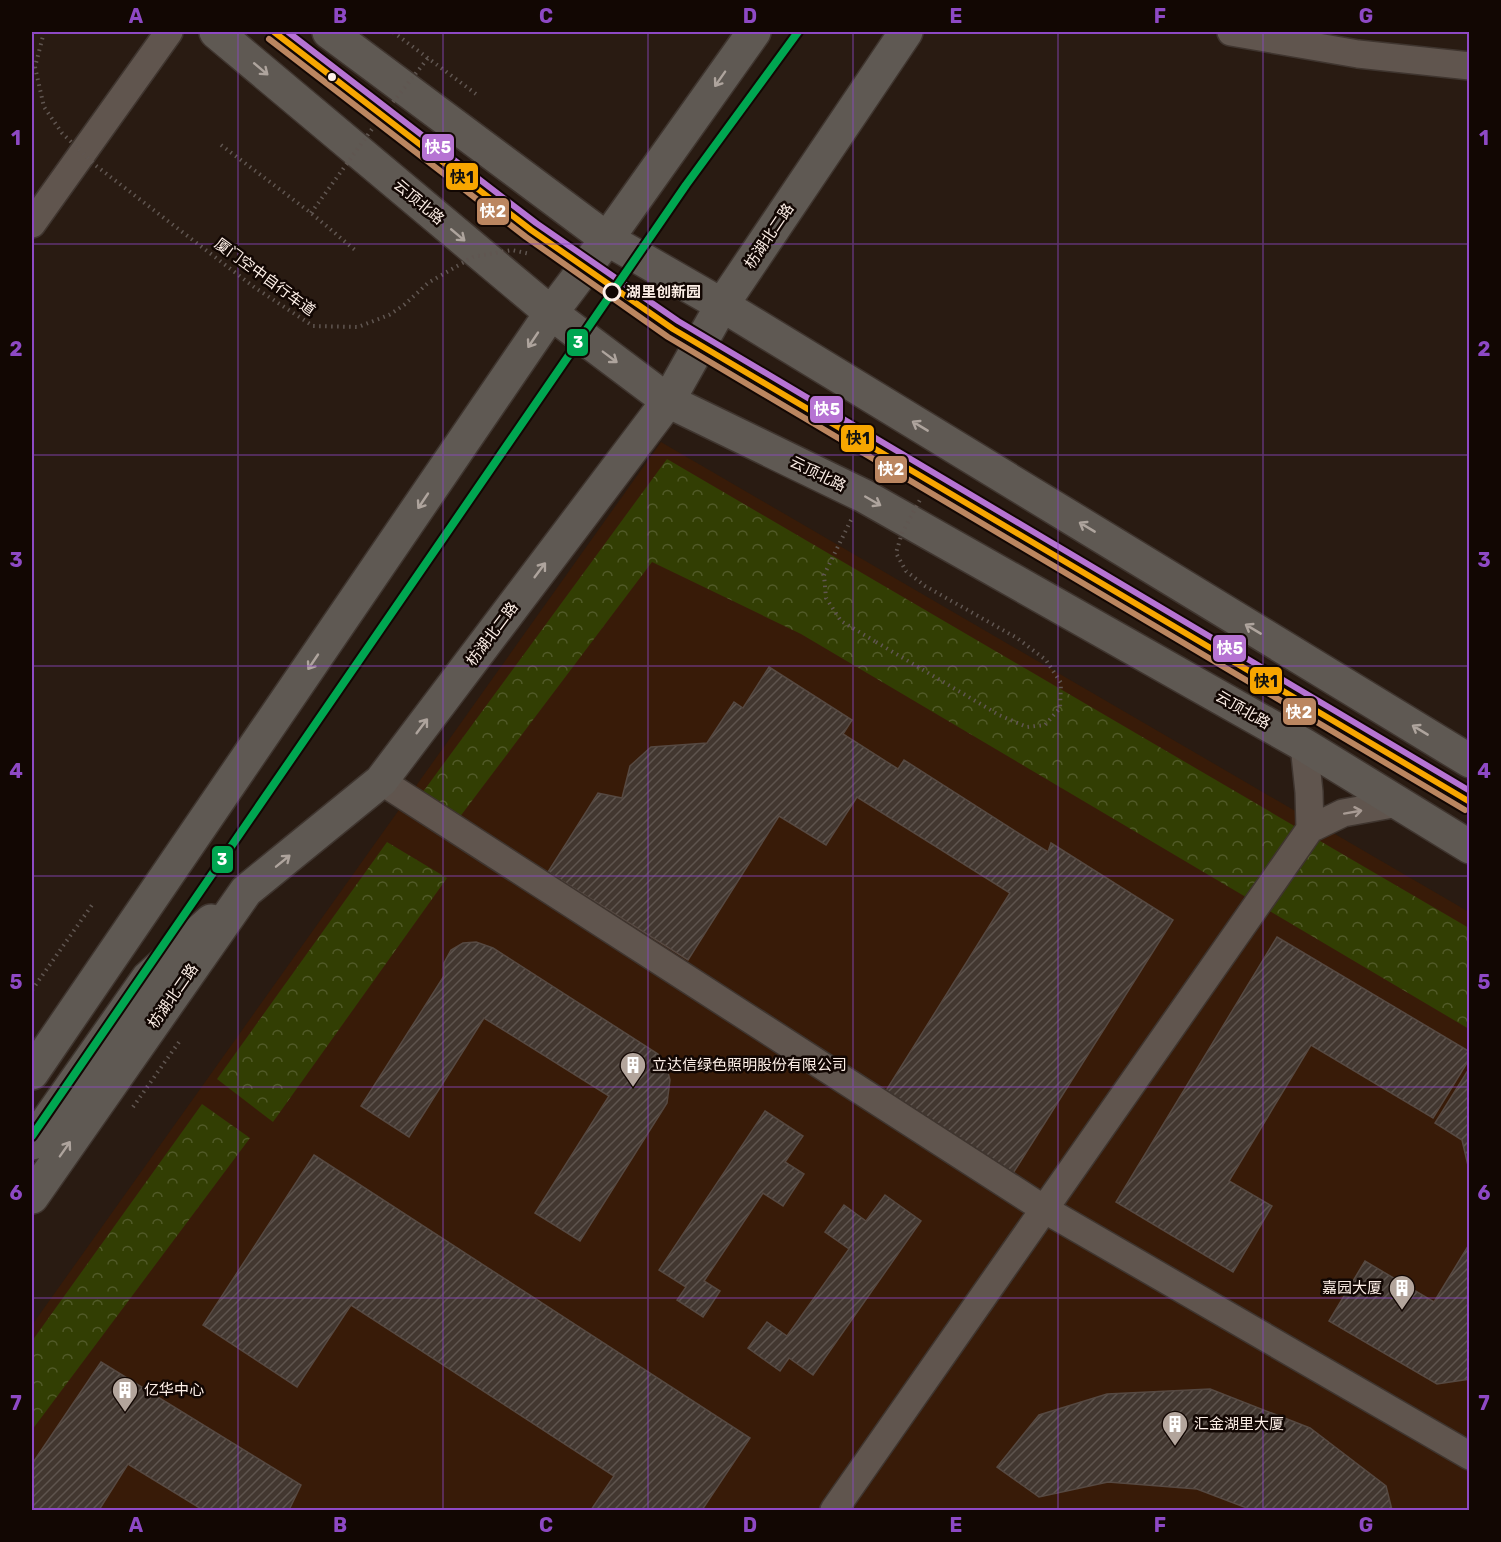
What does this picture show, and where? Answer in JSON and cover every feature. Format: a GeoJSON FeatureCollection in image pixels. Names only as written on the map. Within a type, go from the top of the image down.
{"type":"FeatureCollection","features":[{"type":"Feature","properties":{"kind":"main road","name":"云顶北路"},"geometry":{"type":"LineString","coordinates":[[216,32],[551,313],[668,401],[864,496],[1304,745],[1470,847]]}},
{"type":"Feature","properties":{"kind":"main road"},"geometry":{"type":"LineString","coordinates":[[329,32],[607,239],[722,305],[1470,761]]}},
{"type":"Feature","properties":{"kind":"main road"},"geometry":{"type":"LineString","coordinates":[[32,1072],[551,313],[607,239],[754,32]]}},
{"type":"Feature","properties":{"kind":"main road","name":"枋湖北二路"},"geometry":{"type":"LineString","coordinates":[[32,1197],[246,891],[381,781],[668,401],[722,305],[906,32]]}},
{"type":"Feature","properties":{"kind":"main road"},"geometry":{"type":"LineString","coordinates":[[32,1143],[148,978],[190,938],[246,891]]}},
{"type":"Feature","properties":{"kind":"street"},"geometry":{"type":"LineString","coordinates":[[32,224],[169,32]]}},
{"type":"Feature","properties":{"kind":"street"},"geometry":{"type":"LineString","coordinates":[[1231,32],[1358,54],[1470,66]]}},
{"type":"Feature","properties":{"kind":"street"},"geometry":{"type":"LineString","coordinates":[[1304,745],[1310,829]]}},
{"type":"Feature","properties":{"kind":"street"},"geometry":{"type":"LineString","coordinates":[[381,781],[1044,1209],[1470,1456]]}},
{"type":"Feature","properties":{"kind":"street"},"geometry":{"type":"LineString","coordinates":[[834,1510],[1310,829],[1343,813],[1398,803]]}},
{"type":"Feature","properties":{"kind":"lane"},"geometry":{"type":"LineString","coordinates":[[274,32],[531,230],[673,329],[1470,802]]}},
{"type":"Feature","properties":{"kind":"path","name":"厦门空中自行车道"},"geometry":{"type":"LineString","coordinates":[[44,32],[35,67],[44,108],[63,134],[104,172],[254,287],[313,326],[358,327],[389,315],[428,283],[472,257],[512,250],[533,254]]}},
{"type":"Feature","properties":{"kind":"path"},"geometry":{"type":"LineString","coordinates":[[393,32],[476,94]]}},
{"type":"Feature","properties":{"kind":"path"},"geometry":{"type":"LineString","coordinates":[[388,108],[428,58]]}},
{"type":"Feature","properties":{"kind":"path"},"geometry":{"type":"LineString","coordinates":[[311,213],[377,122]]}},
{"type":"Feature","properties":{"kind":"path"},"geometry":{"type":"LineString","coordinates":[[221,145],[311,213],[355,250]]}},
{"type":"Feature","properties":{"kind":"path"},"geometry":{"type":"LineString","coordinates":[[864,496],[824,575],[826,598],[841,621],[999,715],[1028,727],[1045,725],[1060,708],[1061,683],[1046,660],[1017,638],[925,586],[906,571],[896,553],[902,533],[921,497],[932,503]]}},
{"type":"Feature","properties":{"kind":"path"},"geometry":{"type":"LineString","coordinates":[[32,990],[92,905]]}},
{"type":"Feature","properties":{"kind":"path"},"geometry":{"type":"LineString","coordinates":[[133,1107],[173,1050]]}},
{"type":"Feature","properties":{"kind":"shaded area"},"geometry":{"type":"Polygon","coordinates":[[[661,442],[1469,912],[1469,1510],[32,1510],[32,1325],[661,442]]]}},
{"type":"Feature","properties":{"kind":"green space"},"geometry":{"type":"Polygon","coordinates":[[[667,459],[1469,928],[1469,1029],[801,634],[652,562],[453,826],[417,800],[667,459]]]}},
{"type":"Feature","properties":{"kind":"green space"},"geometry":{"type":"Polygon","coordinates":[[[387,842],[447,878],[273,1122],[217,1079],[387,842]]]}},
{"type":"Feature","properties":{"kind":"green space"},"geometry":{"type":"Polygon","coordinates":[[[202,1104],[250,1138],[32,1430],[32,1341],[202,1104]]]}},
{"type":"Feature","properties":{"kind":"building"},"geometry":{"type":"Polygon","coordinates":[[[769,667],[852,720],[843,734],[898,769],[904,760],[1048,852],[1051,843],[1173,920],[1010,1178],[882,1097],[1010,893],[857,797],[826,845],[779,816],[688,960],[548,872],[598,793],[622,798],[630,766],[651,747],[707,743],[734,702],[743,708],[769,667]]]}},
{"type":"Feature","properties":{"kind":"building"},"geometry":{"type":"Polygon","coordinates":[[[1277,937],[1470,1052],[1470,1058],[1433,1118],[1311,1045],[1229,1181],[1272,1206],[1233,1272],[1116,1202],[1277,937]]]}},
{"type":"Feature","properties":{"kind":"building","name":"立达信绿色照明股份有限公司"},"geometry":{"type":"Polygon","coordinates":[[[476,942],[493,948],[658,1054],[667,1068],[670,1080],[667,1103],[580,1241],[535,1213],[609,1096],[484,1018],[409,1137],[361,1106],[444,976],[444,963],[451,950],[463,943],[476,942]]]}},
{"type":"Feature","properties":{"kind":"building"},"geometry":{"type":"Polygon","coordinates":[[[1470,1067],[1470,1174],[1462,1140],[1435,1123],[1470,1067]]]}},
{"type":"Feature","properties":{"kind":"building"},"geometry":{"type":"Polygon","coordinates":[[[765,1111],[803,1136],[785,1162],[804,1174],[783,1206],[763,1193],[704,1281],[720,1291],[703,1317],[677,1300],[686,1287],[659,1270],[765,1111]]]}},
{"type":"Feature","properties":{"kind":"building"},"geometry":{"type":"Polygon","coordinates":[[[314,1155],[750,1438],[702,1510],[591,1510],[614,1476],[351,1305],[297,1387],[203,1325],[314,1155]]]}},
{"type":"Feature","properties":{"kind":"building"},"geometry":{"type":"Polygon","coordinates":[[[885,1195],[921,1221],[813,1375],[789,1358],[780,1371],[748,1348],[767,1322],[787,1336],[849,1249],[825,1232],[844,1205],[866,1221],[885,1195]]]}},
{"type":"Feature","properties":{"kind":"building","name":"嘉园大厦"},"geometry":{"type":"Polygon","coordinates":[[[1470,1243],[1470,1379],[1437,1384],[1329,1321],[1365,1261],[1434,1302],[1470,1243]]]}},
{"type":"Feature","properties":{"kind":"building","name":"亿华中心"},"geometry":{"type":"Polygon","coordinates":[[[101,1362],[301,1485],[289,1510],[203,1510],[128,1464],[99,1510],[32,1510],[32,1464],[101,1362]]]}},
{"type":"Feature","properties":{"kind":"building","name":"汇金湖里大厦"},"geometry":{"type":"Polygon","coordinates":[[[1210,1389],[1310,1428],[1386,1486],[1392,1510],[1252,1510],[1197,1489],[1108,1482],[1039,1497],[997,1467],[1039,1415],[1107,1394],[1210,1389]]]}},
{"type":"Feature","properties":{"kind":"transit line","name":"快1"},"geometry":{"type":"LineString","coordinates":[[274,32],[531,230],[673,329],[1470,802]]}},
{"type":"Feature","properties":{"kind":"transit line","name":"快5"},"geometry":{"type":"LineString","coordinates":[[288,32],[536,223],[678,321],[1470,791]]}},
{"type":"Feature","properties":{"kind":"transit line","name":"3"},"geometry":{"type":"LineString","coordinates":[[32,1136],[686,185],[798,32]]}},
{"type":"Feature","properties":{"kind":"transit line","name":"快2"},"geometry":{"type":"LineString","coordinates":[[269,39],[526,237],[668,337],[1465,810]]}},
{"type":"Feature","properties":{"kind":"place","name":"湖里创新园"},"geometry":{"type":"Point","coordinates":[612,292]}},
{"type":"Feature","properties":{"kind":"place","name":"立达信绿色照明股份有限公司"},"geometry":{"type":"Point","coordinates":[633,1088]}},
{"type":"Feature","properties":{"kind":"place","name":"嘉园大厦"},"geometry":{"type":"Point","coordinates":[1402,1311]}},
{"type":"Feature","properties":{"kind":"place","name":"亿华中心"},"geometry":{"type":"Point","coordinates":[125,1413]}},
{"type":"Feature","properties":{"kind":"place","name":"汇金湖里大厦"},"geometry":{"type":"Point","coordinates":[1175,1447]}}]}
